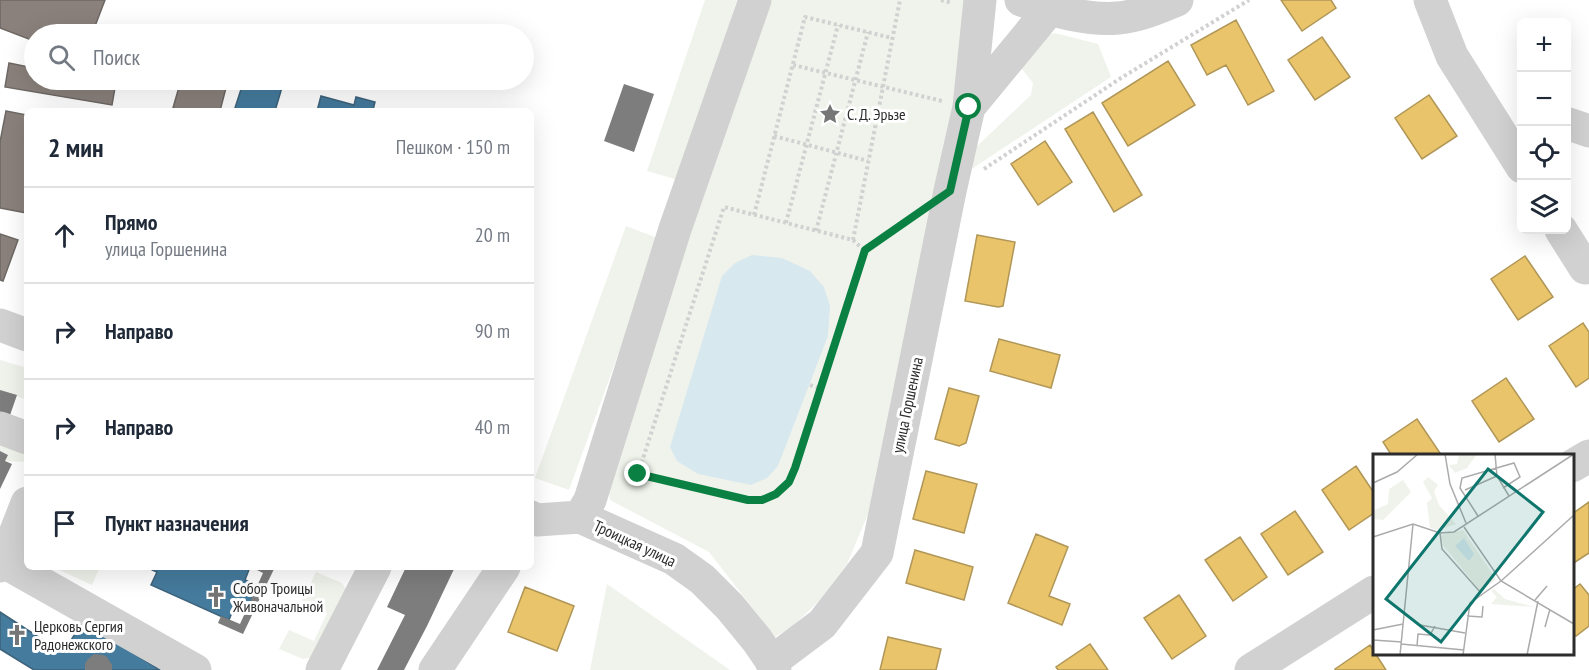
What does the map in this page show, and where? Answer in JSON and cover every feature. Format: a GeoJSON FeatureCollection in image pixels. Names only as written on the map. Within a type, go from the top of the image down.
{"type":"FeatureCollection","features":[{"type":"Feature","properties":{"kind":"street"},"geometry":{"type":"LineString","coordinates":[[580,517],[590,500],[675,230],[755,0]]}},
{"type":"Feature","properties":{"kind":"street","name":"улица Горшенина"},"geometry":{"type":"LineString","coordinates":[[773,665],[782,654],[822,624],[877,553],[969,107],[980,0]]}},
{"type":"Feature","properties":{"kind":"street"},"geometry":{"type":"LineString","coordinates":[[1035,5],[1093,17],[1118,18],[1148,12],[1177,0]]}},
{"type":"Feature","properties":{"kind":"street"},"geometry":{"type":"LineString","coordinates":[[1430,0],[1452,56],[1517,148]]}},
{"type":"Feature","properties":{"kind":"street","name":"улица Горшенина"},"geometry":{"type":"LineString","coordinates":[[969,107],[1035,5]]}},
{"type":"Feature","properties":{"kind":"street"},"geometry":{"type":"LineString","coordinates":[[1571,125],[1589,131]]}},
{"type":"Feature","properties":{"kind":"street"},"geometry":{"type":"LineString","coordinates":[[1564,234],[1586,268]]}},
{"type":"Feature","properties":{"kind":"street"},"geometry":{"type":"LineString","coordinates":[[0,325],[24,334]]}},
{"type":"Feature","properties":{"kind":"street"},"geometry":{"type":"LineString","coordinates":[[0,428],[24,437]]}},
{"type":"Feature","properties":{"kind":"street"},"geometry":{"type":"LineString","coordinates":[[1574,465],[1589,456]]}},
{"type":"Feature","properties":{"kind":"street"},"geometry":{"type":"LineString","coordinates":[[24,510],[2,564],[195,670]]}},
{"type":"Feature","properties":{"kind":"street","name":"Троицкая улица"},"geometry":{"type":"LineString","coordinates":[[534,522],[580,517],[674,559],[702,579],[730,607],[757,640],[773,665]]}},
{"type":"Feature","properties":{"kind":"street"},"geometry":{"type":"LineString","coordinates":[[322,670],[373,570]]}},
{"type":"Feature","properties":{"kind":"street"},"geometry":{"type":"LineString","coordinates":[[435,670],[502,570]]}},
{"type":"Feature","properties":{"kind":"street"},"geometry":{"type":"LineString","coordinates":[[1251,670],[1373,593]]}},
{"type":"Feature","properties":{"kind":"path"},"geometry":{"type":"LineString","coordinates":[[853,240],[900,0]]}},
{"type":"Feature","properties":{"kind":"path"},"geometry":{"type":"LineString","coordinates":[[865,250],[853,240],[724,207],[638,474],[748,500],[762,500],[776,494],[789,482],[795,468],[865,250],[1121,78],[1249,0]]}},
{"type":"Feature","properties":{"kind":"path"},"geometry":{"type":"LineString","coordinates":[[754,214],[805,17],[892,38]]}},
{"type":"Feature","properties":{"kind":"path"},"geometry":{"type":"LineString","coordinates":[[786,223],[838,25]]}},
{"type":"Feature","properties":{"kind":"path"},"geometry":{"type":"LineString","coordinates":[[816,231],[867,32]]}},
{"type":"Feature","properties":{"kind":"path"},"geometry":{"type":"LineString","coordinates":[[793,65],[969,107]]}},
{"type":"Feature","properties":{"kind":"path"},"geometry":{"type":"LineString","coordinates":[[774,136],[868,161]]}},
{"type":"Feature","properties":{"kind":"path"},"geometry":{"type":"LineString","coordinates":[[810,385],[820,389]]}},
{"type":"Feature","properties":{"kind":"shaded area"},"geometry":{"type":"Polygon","coordinates":[[[705,0],[737,0],[678,180],[647,171],[705,0]]]}},
{"type":"Feature","properties":{"kind":"shaded area"},"geometry":{"type":"Polygon","coordinates":[[[767,0],[968,0],[968,45],[873,502],[847,564],[820,600],[794,625],[775,637],[709,552],[610,500],[607,477],[767,0]]]}},
{"type":"Feature","properties":{"kind":"shaded area"},"geometry":{"type":"Polygon","coordinates":[[[1055,33],[1098,44],[1111,77],[970,170],[973,150],[1031,95],[1033,83],[1018,64],[1044,36],[1055,33]]]}},
{"type":"Feature","properties":{"kind":"shaded area"},"geometry":{"type":"Polygon","coordinates":[[[626,226],[660,239],[569,490],[535,478],[626,226]]]}},
{"type":"Feature","properties":{"kind":"shaded area"},"geometry":{"type":"Polygon","coordinates":[[[752,255],[782,258],[810,271],[824,287],[830,306],[828,336],[778,466],[767,478],[751,485],[698,474],[677,461],[670,447],[722,276],[735,263],[752,255]]]}},
{"type":"Feature","properties":{"kind":"shaded area"},"geometry":{"type":"Polygon","coordinates":[[[0,360],[24,367],[24,399],[0,390],[0,360]]]}},
{"type":"Feature","properties":{"kind":"shaded area"},"geometry":{"type":"Polygon","coordinates":[[[0,431],[22,446],[24,462],[5,461],[8,455],[0,451],[0,431]]]}},
{"type":"Feature","properties":{"kind":"shaded area"},"geometry":{"type":"Polygon","coordinates":[[[60,570],[99,570],[92,585],[60,570]]]}},
{"type":"Feature","properties":{"kind":"shaded area"},"geometry":{"type":"Polygon","coordinates":[[[316,572],[342,583],[349,594],[314,657],[303,659],[279,649],[289,630],[314,641],[327,613],[302,601],[316,572]]]}},
{"type":"Feature","properties":{"kind":"shaded area"},"geometry":{"type":"Polygon","coordinates":[[[607,584],[730,670],[590,670],[607,584]]]}},
{"type":"Feature","properties":{"kind":"building: Жильё"},"geometry":{"type":"Polygon","coordinates":[[[1281,0],[1331,0],[1336,8],[1302,31],[1281,0]]]}},
{"type":"Feature","properties":{"kind":"building: Жильё"},"geometry":{"type":"Polygon","coordinates":[[[1236,20],[1274,91],[1248,105],[1226,65],[1207,75],[1191,45],[1236,20]]]}},
{"type":"Feature","properties":{"kind":"building: Жильё"},"geometry":{"type":"Polygon","coordinates":[[[1322,37],[1350,77],[1315,100],[1288,60],[1322,37]]]}},
{"type":"Feature","properties":{"kind":"building: Жильё"},"geometry":{"type":"Polygon","coordinates":[[[1168,61],[1195,105],[1128,146],[1102,103],[1168,61]]]}},
{"type":"Feature","properties":{"kind":"building: Жильё"},"geometry":{"type":"Polygon","coordinates":[[[1429,95],[1457,136],[1422,159],[1395,118],[1429,95]]]}},
{"type":"Feature","properties":{"kind":"building: Жильё"},"geometry":{"type":"Polygon","coordinates":[[[1093,112],[1142,195],[1114,212],[1065,129],[1093,112]]]}},
{"type":"Feature","properties":{"kind":"building: Жильё"},"geometry":{"type":"Polygon","coordinates":[[[1045,141],[1072,182],[1038,205],[1011,164],[1045,141]]]}},
{"type":"Feature","properties":{"kind":"building: Жильё"},"geometry":{"type":"Polygon","coordinates":[[[977,235],[1015,242],[1003,306],[965,301],[977,235]]]}},
{"type":"Feature","properties":{"kind":"building: Жильё"},"geometry":{"type":"Polygon","coordinates":[[[1525,256],[1553,297],[1518,320],[1491,279],[1525,256]]]}},
{"type":"Feature","properties":{"kind":"building: Жильё"},"geometry":{"type":"Polygon","coordinates":[[[1583,323],[1589,332],[1589,378],[1576,387],[1549,346],[1583,323]]]}},
{"type":"Feature","properties":{"kind":"building: Жильё"},"geometry":{"type":"Polygon","coordinates":[[[999,339],[1060,355],[1051,388],[990,371],[999,339]]]}},
{"type":"Feature","properties":{"kind":"building: Жильё"},"geometry":{"type":"Polygon","coordinates":[[[1506,378],[1534,419],[1499,442],[1472,401],[1506,378]]]}},
{"type":"Feature","properties":{"kind":"building: Жильё"},"geometry":{"type":"Polygon","coordinates":[[[949,388],[979,396],[966,443],[959,446],[935,439],[949,388]]]}},
{"type":"Feature","properties":{"kind":"building: Жильё"},"geometry":{"type":"Polygon","coordinates":[[[1417,419],[1441,454],[1391,454],[1383,442],[1417,419]]]}},
{"type":"Feature","properties":{"kind":"building: Жильё"},"geometry":{"type":"Polygon","coordinates":[[[1356,466],[1373,492],[1373,514],[1349,530],[1322,490],[1356,466]]]}},
{"type":"Feature","properties":{"kind":"building: Жильё"},"geometry":{"type":"Polygon","coordinates":[[[926,471],[977,484],[964,533],[913,519],[926,471]]]}},
{"type":"Feature","properties":{"kind":"building: Жильё"},"geometry":{"type":"Polygon","coordinates":[[[1589,502],[1589,553],[1574,563],[1574,513],[1589,502]]]}},
{"type":"Feature","properties":{"kind":"building: Жильё"},"geometry":{"type":"Polygon","coordinates":[[[1295,511],[1323,552],[1288,575],[1261,534],[1295,511]]]}},
{"type":"Feature","properties":{"kind":"building: Жильё"},"geometry":{"type":"Polygon","coordinates":[[[1036,534],[1068,547],[1049,596],[1070,604],[1062,625],[1008,603],[1036,534]]]}},
{"type":"Feature","properties":{"kind":"building: Жильё"},"geometry":{"type":"Polygon","coordinates":[[[1240,537],[1267,577],[1233,601],[1205,560],[1240,537]]]}},
{"type":"Feature","properties":{"kind":"building: Жильё"},"geometry":{"type":"Polygon","coordinates":[[[915,550],[973,567],[964,600],[906,583],[915,550]]]}},
{"type":"Feature","properties":{"kind":"building: Жильё"},"geometry":{"type":"Polygon","coordinates":[[[1580,584],[1589,595],[1589,626],[1576,636],[1574,634],[1574,588],[1580,584]]]}},
{"type":"Feature","properties":{"kind":"building: Жильё"},"geometry":{"type":"Polygon","coordinates":[[[525,587],[574,606],[557,651],[508,632],[525,587]]]}},
{"type":"Feature","properties":{"kind":"building: Жильё"},"geometry":{"type":"Polygon","coordinates":[[[1179,595],[1206,636],[1172,659],[1144,618],[1179,595]]]}},
{"type":"Feature","properties":{"kind":"building: Жильё"},"geometry":{"type":"Polygon","coordinates":[[[888,637],[941,649],[936,670],[880,670],[888,637]]]}},
{"type":"Feature","properties":{"kind":"building: Жильё"},"geometry":{"type":"Polygon","coordinates":[[[1090,644],[1108,670],[1058,670],[1056,667],[1090,644]]]}},
{"type":"Feature","properties":{"kind":"building: Жильё"},"geometry":{"type":"Polygon","coordinates":[[[1370,645],[1373,655],[1376,655],[1386,670],[1336,670],[1370,645]]]}},
{"type":"Feature","properties":{"kind":"building: Учреждения"},"geometry":{"type":"Polygon","coordinates":[[[241,90],[281,90],[276,108],[235,108],[241,90]]]}},
{"type":"Feature","properties":{"kind":"building: Учреждения"},"geometry":{"type":"Polygon","coordinates":[[[321,96],[354,105],[356,97],[375,102],[374,108],[318,108],[321,96]]]}},
{"type":"Feature","properties":{"kind":"building: Учреждения","name":"Собор Троицы Живоначальной"},"geometry":{"type":"Polygon","coordinates":[[[152,570],[249,570],[245,580],[258,585],[247,610],[235,605],[229,620],[151,585],[157,572],[152,570]]]}},
{"type":"Feature","properties":{"kind":"building: Учреждения","name":"Церковь Сергия Радонежского"},"geometry":{"type":"Polygon","coordinates":[[[0,612],[63,653],[83,621],[160,670],[34,670],[0,649],[0,612]]]}},
{"type":"Feature","properties":{"kind":"building: Промзона"},"geometry":{"type":"Polygon","coordinates":[[[0,0],[105,0],[96,24],[24,24],[24,37],[0,28],[0,0]]]}},
{"type":"Feature","properties":{"kind":"building: Промзона"},"geometry":{"type":"Polygon","coordinates":[[[9,63],[24,66],[24,90],[115,90],[112,105],[5,87],[9,63]]]}},
{"type":"Feature","properties":{"kind":"building: Промзона"},"geometry":{"type":"Polygon","coordinates":[[[178,90],[225,90],[221,108],[173,108],[178,90]]]}},
{"type":"Feature","properties":{"kind":"building: Промзона"},"geometry":{"type":"Polygon","coordinates":[[[6,111],[24,114],[24,212],[0,208],[0,142],[6,111]]]}},
{"type":"Feature","properties":{"kind":"building: Промзона"},"geometry":{"type":"Polygon","coordinates":[[[0,234],[18,240],[3,281],[0,280],[0,234]]]}},
{"type":"Feature","properties":{"kind":"building: Прочее"},"geometry":{"type":"Polygon","coordinates":[[[624,84],[654,94],[634,152],[604,141],[624,84]]]}},
{"type":"Feature","properties":{"kind":"building: Прочее"},"geometry":{"type":"Polygon","coordinates":[[[0,390],[17,395],[8,421],[0,418],[0,390]]]}},
{"type":"Feature","properties":{"kind":"building: Прочее"},"geometry":{"type":"Polygon","coordinates":[[[0,451],[8,455],[5,461],[12,464],[0,489],[0,451]]]}},
{"type":"Feature","properties":{"kind":"building: Прочее"},"geometry":{"type":"Polygon","coordinates":[[[257,570],[274,570],[243,634],[218,623],[221,616],[240,624],[263,573],[257,570]]]}},
{"type":"Feature","properties":{"kind":"building: Прочее"},"geometry":{"type":"Polygon","coordinates":[[[405,570],[454,570],[404,670],[377,670],[405,615],[387,607],[405,570]]]}},
{"type":"Feature","properties":{"kind":"building: Прочее"},"geometry":{"type":"Polygon","coordinates":[[[94,654],[107,657],[112,670],[85,670],[87,660],[94,654]]]}},
{"type":"Feature","properties":{"kind":"place","name":"С. Д. Эрьзе"},"geometry":{"type":"Point","coordinates":[830,114]}},
{"type":"Feature","properties":{"kind":"place","name":"Собор Троицы Живоначальной"},"geometry":{"type":"Point","coordinates":[216,597]}},
{"type":"Feature","properties":{"kind":"place","name":"Церковь Сергия Радонежского"},"geometry":{"type":"Point","coordinates":[17,635]}},
{"type":"Feature","properties":{"kind":"route"},"geometry":{"type":"LineString","coordinates":[[638,474],[748,500],[762,500],[776,494],[789,482],[865,250],[950,191],[969,107]]}}]}
